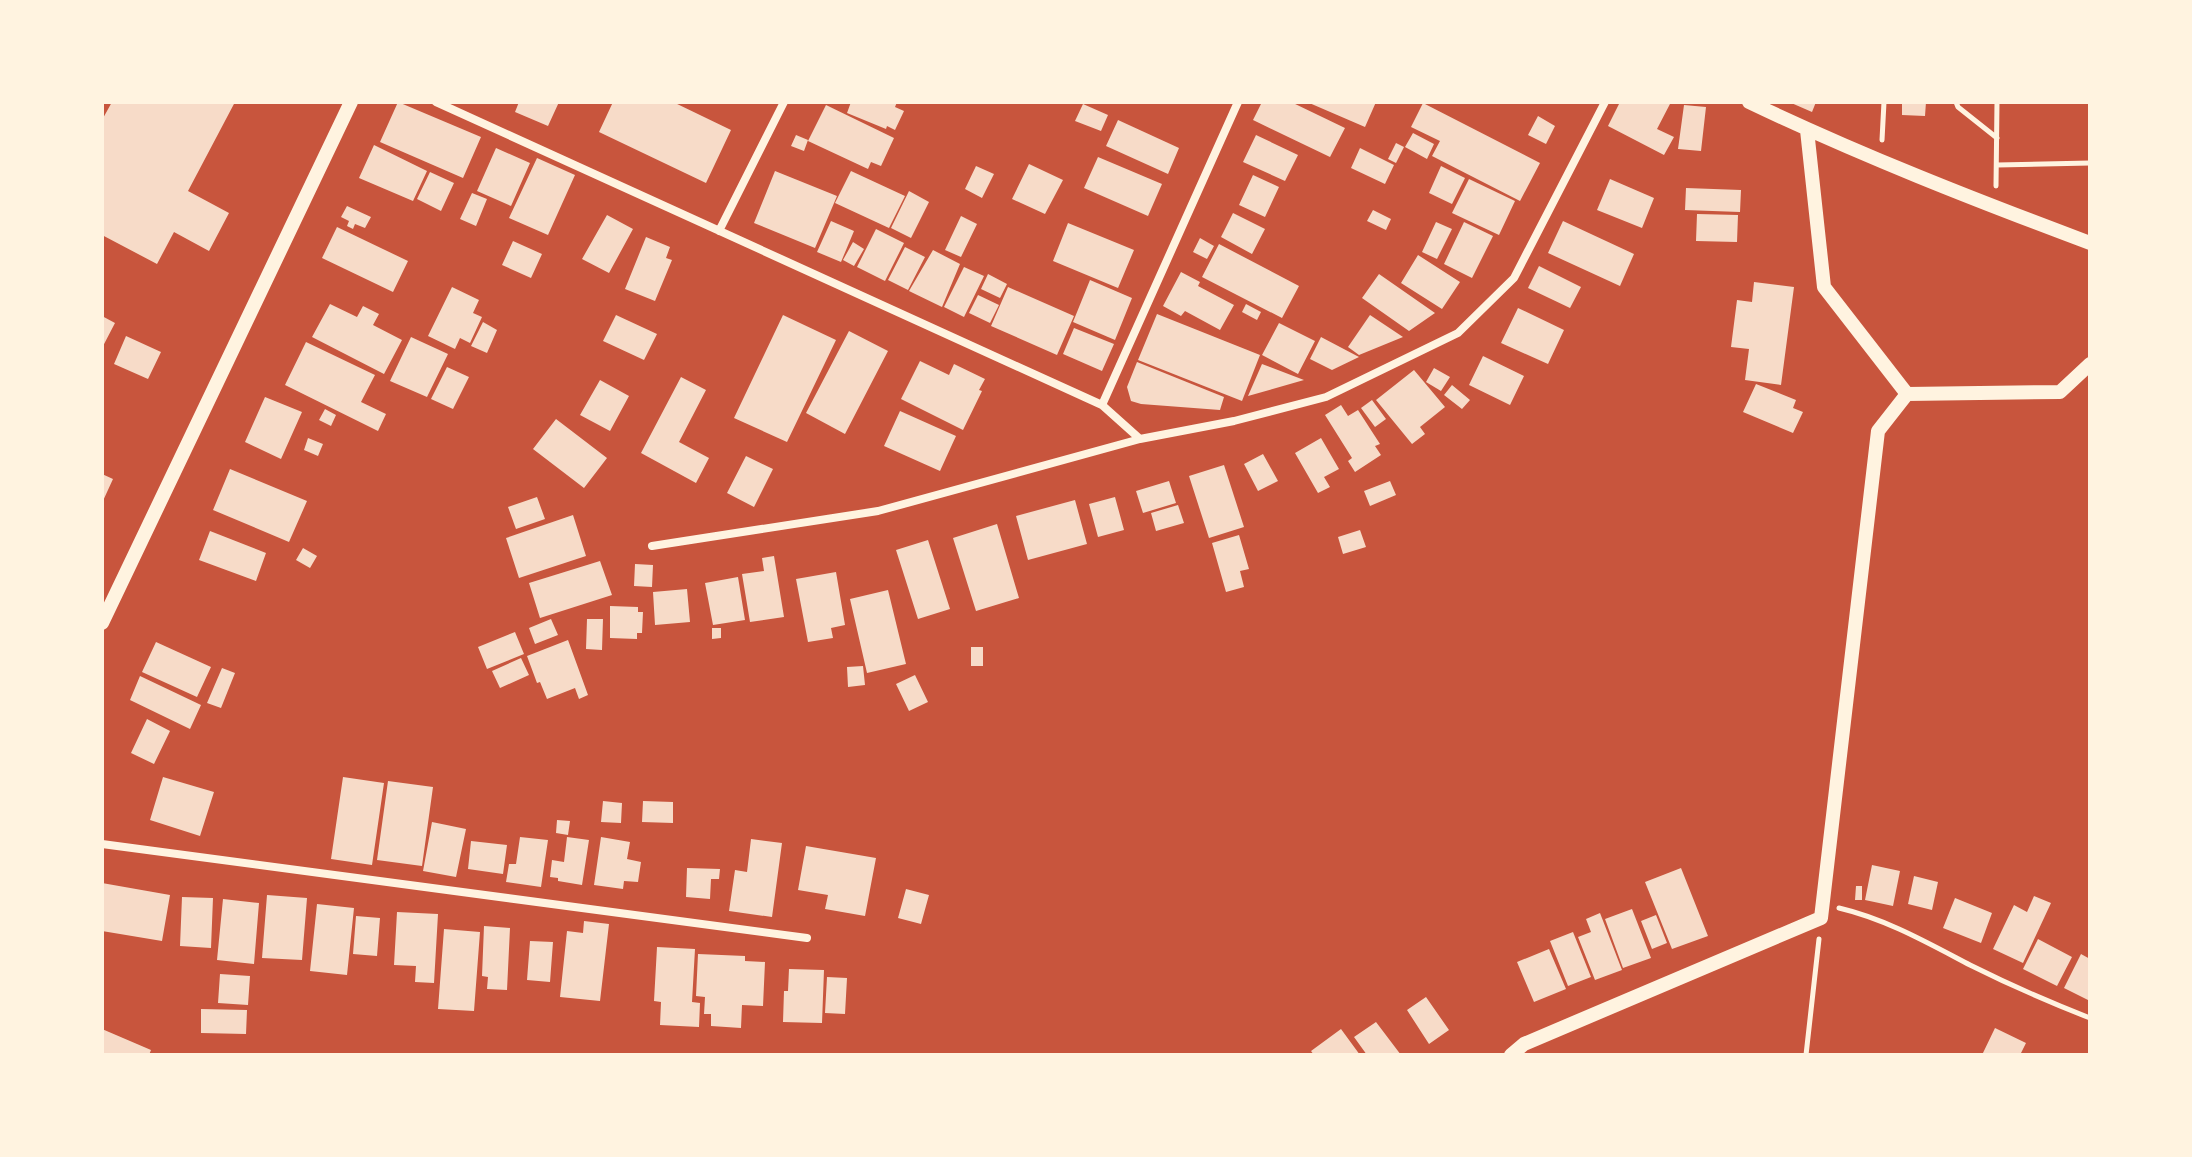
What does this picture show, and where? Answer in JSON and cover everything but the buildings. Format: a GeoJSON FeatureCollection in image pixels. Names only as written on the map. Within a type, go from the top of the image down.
{"type":"FeatureCollection","features":[{"type":"Feature","properties":{"kind":"street"},"geometry":{"type":"LineString","coordinates":[[102,623],[351,102]]}},
{"type":"Feature","properties":{"kind":"street"},"geometry":{"type":"LineString","coordinates":[[436,102],[1102,405],[1140,439]]}},
{"type":"Feature","properties":{"kind":"street"},"geometry":{"type":"LineString","coordinates":[[719,231],[784,102]]}},
{"type":"Feature","properties":{"kind":"street"},"geometry":{"type":"LineString","coordinates":[[1102,405],[1238,102]]}},
{"type":"Feature","properties":{"kind":"street"},"geometry":{"type":"LineString","coordinates":[[652,546],[878,511],[1140,439],[1234,421],[1326,397],[1458,333],[1514,278],[1605,102]]}},
{"type":"Feature","properties":{"kind":"street"},"geometry":{"type":"LineString","coordinates":[[1749,102],[1881,161],[2090,243]]}},
{"type":"Feature","properties":{"kind":"street"},"geometry":{"type":"LineString","coordinates":[[1807,130],[1824,287],[1907,394]]}},
{"type":"Feature","properties":{"kind":"street"},"geometry":{"type":"LineString","coordinates":[[1907,394],[2060,392],[2090,364]]}},
{"type":"Feature","properties":{"kind":"street"},"geometry":{"type":"LineString","coordinates":[[1511,1055],[1524,1044],[1822,911],[1878,431],[1907,394]]}},
{"type":"Feature","properties":{"kind":"street"},"geometry":{"type":"LineString","coordinates":[[102,844],[807,938]]}},
{"type":"Feature","properties":{"kind":"path"},"geometry":{"type":"LineString","coordinates":[[1881,161],[1884,102]]}},
{"type":"Feature","properties":{"kind":"path"},"geometry":{"type":"LineString","coordinates":[[1956,102],[1958,107],[1997,138]]}},
{"type":"Feature","properties":{"kind":"path"},"geometry":{"type":"LineString","coordinates":[[1994,207],[1997,102]]}},
{"type":"Feature","properties":{"kind":"path"},"geometry":{"type":"LineString","coordinates":[[1997,165],[2090,163]]}},
{"type":"Feature","properties":{"kind":"path"},"geometry":{"type":"LineString","coordinates":[[1806,1055],[1822,911],[1864,914],[2028,993],[2090,1018]]}}]}
